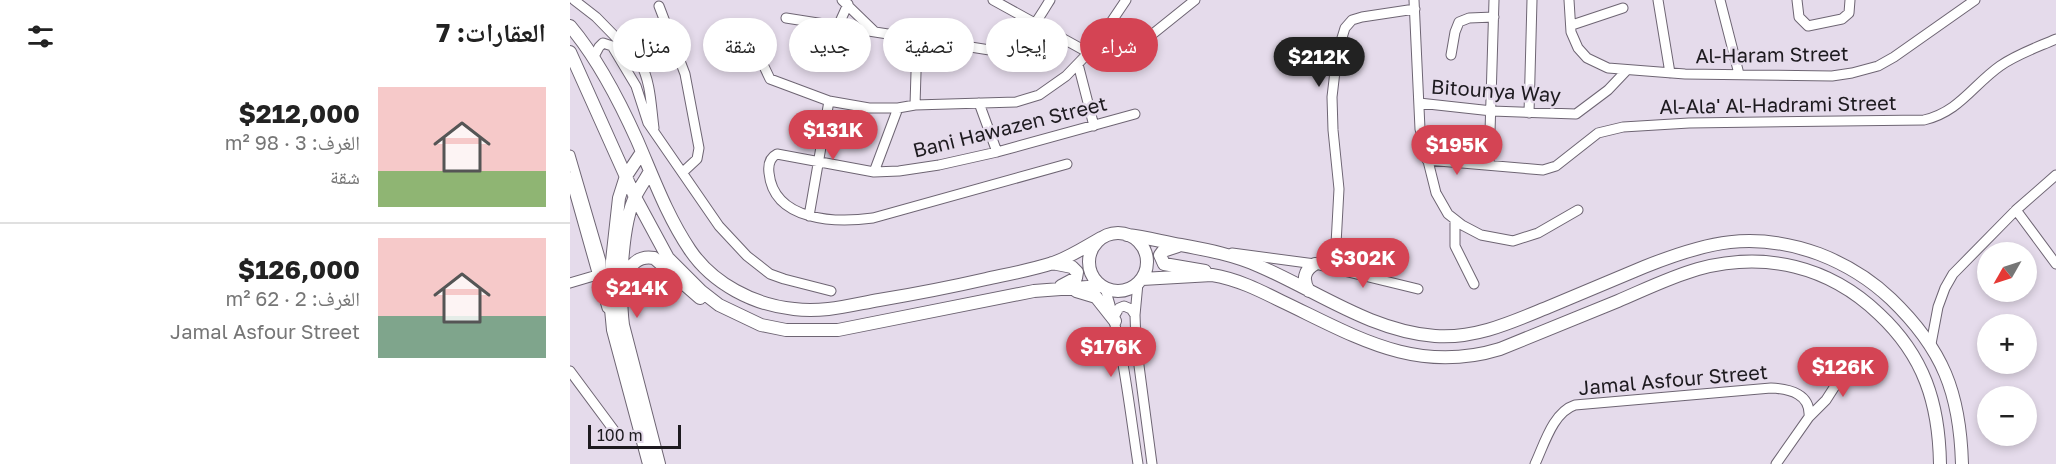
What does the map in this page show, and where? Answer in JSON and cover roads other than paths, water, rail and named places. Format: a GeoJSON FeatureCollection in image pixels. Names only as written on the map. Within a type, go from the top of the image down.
{"type":"FeatureCollection","features":[{"type":"Feature","properties":{"kind":"main road"},"geometry":{"type":"LineString","coordinates":[[570,26],[593,58],[633,130],[676,226],[691,252],[726,286],[774,306],[826,310],[910,296],[1026,271],[1075,253],[1114,233],[1144,236],[1216,252],[1258,266],[1370,320],[1396,330],[1437,336],[1467,335],[1501,326],[1683,252],[1718,243],[1760,241],[1803,249],[1845,266],[1882,290],[1916,323],[1941,361],[1957,409],[1962,435],[1962,464]]}},
{"type":"Feature","properties":{"kind":"main road"},"geometry":{"type":"LineString","coordinates":[[570,52],[635,196],[668,258],[701,291],[719,305]]}},
{"type":"Feature","properties":{"kind":"main road"},"geometry":{"type":"LineString","coordinates":[[642,152],[626,176],[617,210],[610,278],[614,330],[649,464]]}},
{"type":"Feature","properties":{"kind":"main road"},"geometry":{"type":"LineString","coordinates":[[650,171],[635,196],[627,228],[620,285],[623,325],[658,464]]}},
{"type":"Feature","properties":{"kind":"main road"},"geometry":{"type":"LineString","coordinates":[[1127,235],[1139,242],[1146,254],[1146,268],[1140,281]]}},
{"type":"Feature","properties":{"kind":"main road"},"geometry":{"type":"LineString","coordinates":[[1101,238],[1092,249],[1089,262],[1092,275],[1103,287]]}},
{"type":"Feature","properties":{"kind":"main road"},"geometry":{"type":"LineString","coordinates":[[1182,245],[1163,251],[1161,255],[1164,264],[1195,268],[1250,286],[1354,336],[1388,349],[1417,356],[1453,358],[1470,357],[1500,349],[1667,280],[1700,269],[1743,262],[1774,263],[1813,271],[1855,294],[1873,308],[1889,323],[1914,355],[1926,378],[1936,412],[1940,440],[1940,464]]}},
{"type":"Feature","properties":{"kind":"main road"},"geometry":{"type":"LineString","coordinates":[[620,285],[632,264],[646,256],[654,258],[702,300],[719,305],[761,325],[808,332],[838,330],[1057,288],[1103,287],[1113,291],[1122,291],[1140,281],[1212,275]]}},
{"type":"Feature","properties":{"kind":"main road"},"geometry":{"type":"LineString","coordinates":[[1051,263],[1072,267],[1078,274],[1073,280],[1057,288]]}},
{"type":"Feature","properties":{"kind":"main road"},"geometry":{"type":"LineString","coordinates":[[1309,291],[1305,285],[1306,272],[1315,264]]}},
{"type":"Feature","properties":{"kind":"main road"},"geometry":{"type":"LineString","coordinates":[[1057,288],[1091,294],[1114,319]]}},
{"type":"Feature","properties":{"kind":"street"},"geometry":{"type":"LineString","coordinates":[[574,0],[596,17],[613,40]]}},
{"type":"Feature","properties":{"kind":"street"},"geometry":{"type":"LineString","coordinates":[[993,0],[1026,18]]}},
{"type":"Feature","properties":{"kind":"street"},"geometry":{"type":"LineString","coordinates":[[1038,18],[1050,0]]}},
{"type":"Feature","properties":{"kind":"street"},"geometry":{"type":"LineString","coordinates":[[1114,18],[1126,0]]}},
{"type":"Feature","properties":{"kind":"street"},"geometry":{"type":"LineString","coordinates":[[1158,30],[1196,0]]}},
{"type":"Feature","properties":{"kind":"street"},"geometry":{"type":"LineString","coordinates":[[1489,165],[1494,0]]}},
{"type":"Feature","properties":{"kind":"street"},"geometry":{"type":"LineString","coordinates":[[1529,113],[1532,0]]}},
{"type":"Feature","properties":{"kind":"street"},"geometry":{"type":"LineString","coordinates":[[1569,0],[1571,32],[1578,48],[1587,58]]}},
{"type":"Feature","properties":{"kind":"street"},"geometry":{"type":"LineString","coordinates":[[1575,0],[1575,24],[1579,44],[1587,58]]}},
{"type":"Feature","properties":{"kind":"street"},"geometry":{"type":"LineString","coordinates":[[1658,0],[1670,73]]}},
{"type":"Feature","properties":{"kind":"street"},"geometry":{"type":"LineString","coordinates":[[1719,0],[1739,74]]}},
{"type":"Feature","properties":{"kind":"street"},"geometry":{"type":"LineString","coordinates":[[1797,0],[1799,18],[1808,26],[1842,19],[1849,13],[1850,0]]}},
{"type":"Feature","properties":{"kind":"street","name":"Al-Haram Street"},"geometry":{"type":"LineString","coordinates":[[1587,58],[1608,68],[1627,70],[1832,76],[1878,66],[1975,0]]}},
{"type":"Feature","properties":{"kind":"street"},"geometry":{"type":"LineString","coordinates":[[840,18],[845,2],[875,32]]}},
{"type":"Feature","properties":{"kind":"street"},"geometry":{"type":"LineString","coordinates":[[1348,271],[1336,244],[1339,189],[1332,97],[1334,68],[1341,41],[1348,24],[1357,17],[1415,5],[1420,129],[1436,193],[1455,220],[1481,235],[1513,241],[1538,233],[1578,210]]}},
{"type":"Feature","properties":{"kind":"street"},"geometry":{"type":"LineString","coordinates":[[660,6],[685,74],[699,148],[697,159],[683,172]]}},
{"type":"Feature","properties":{"kind":"street"},"geometry":{"type":"LineString","coordinates":[[1575,24],[1623,8]]}},
{"type":"Feature","properties":{"kind":"street"},"geometry":{"type":"LineString","coordinates":[[1451,55],[1459,22],[1469,18],[1494,17]]}},
{"type":"Feature","properties":{"kind":"street"},"geometry":{"type":"LineString","coordinates":[[871,31],[883,34]]}},
{"type":"Feature","properties":{"kind":"street","name":"Al-Ala' Al-Hadrami Street"},"geometry":{"type":"LineString","coordinates":[[1427,160],[1549,169],[1598,133],[1623,127],[1689,123],[1924,120],[1934,118],[1949,110],[1999,66],[2056,39]]}},
{"type":"Feature","properties":{"kind":"street"},"geometry":{"type":"LineString","coordinates":[[593,58],[599,46],[613,41]]}},
{"type":"Feature","properties":{"kind":"street"},"geometry":{"type":"LineString","coordinates":[[767,72],[770,79],[829,101],[859,107],[898,108],[915,105],[1016,102],[1049,90],[1078,64],[1094,126]]}},
{"type":"Feature","properties":{"kind":"street","name":"Bitounya Way"},"geometry":{"type":"LineString","coordinates":[[1419,103],[1492,111],[1576,114],[1608,90],[1627,70]]}},
{"type":"Feature","properties":{"kind":"street"},"geometry":{"type":"LineString","coordinates":[[629,72],[644,114],[655,134],[719,226],[770,274],[831,291]]}},
{"type":"Feature","properties":{"kind":"street"},"geometry":{"type":"LineString","coordinates":[[644,72],[655,134]]}},
{"type":"Feature","properties":{"kind":"street"},"geometry":{"type":"LineString","coordinates":[[915,105],[916,72]]}},
{"type":"Feature","properties":{"kind":"street"},"geometry":{"type":"LineString","coordinates":[[809,216],[829,101]]}},
{"type":"Feature","properties":{"kind":"street"},"geometry":{"type":"LineString","coordinates":[[979,103],[997,152]]}},
{"type":"Feature","properties":{"kind":"street"},"geometry":{"type":"LineString","coordinates":[[874,172],[898,108]]}},
{"type":"Feature","properties":{"kind":"street","name":"Bani Hawazen Street"},"geometry":{"type":"LineString","coordinates":[[1067,164],[873,218],[841,220],[809,216],[786,205],[775,192],[769,172],[770,161],[777,154],[874,172],[899,171],[997,152],[1135,114]]}},
{"type":"Feature","properties":{"kind":"street"},"geometry":{"type":"LineString","coordinates":[[570,155],[601,261],[601,270],[597,275],[570,283]]}},
{"type":"Feature","properties":{"kind":"street"},"geometry":{"type":"LineString","coordinates":[[1931,344],[1938,307],[1948,281],[1963,262],[2056,175]]}},
{"type":"Feature","properties":{"kind":"street"},"geometry":{"type":"LineString","coordinates":[[570,177],[614,330]]}},
{"type":"Feature","properties":{"kind":"street"},"geometry":{"type":"LineString","coordinates":[[2016,210],[2056,264]]}},
{"type":"Feature","properties":{"kind":"street"},"geometry":{"type":"LineString","coordinates":[[1455,220],[1455,246],[1474,284]]}},
{"type":"Feature","properties":{"kind":"street"},"geometry":{"type":"LineString","coordinates":[[1315,264],[1328,257],[1336,244]]}},
{"type":"Feature","properties":{"kind":"street"},"geometry":{"type":"LineString","coordinates":[[1216,252],[1315,264],[1418,289]]}},
{"type":"Feature","properties":{"kind":"street"},"geometry":{"type":"LineString","coordinates":[[1140,281],[1135,315],[1139,370],[1152,464]]}},
{"type":"Feature","properties":{"kind":"street"},"geometry":{"type":"LineString","coordinates":[[1103,287],[1121,349],[1138,464]]}},
{"type":"Feature","properties":{"kind":"street"},"geometry":{"type":"LineString","coordinates":[[1114,319],[1119,308],[1124,306],[1131,309],[1135,315]]}},
{"type":"Feature","properties":{"kind":"street"},"geometry":{"type":"LineString","coordinates":[[1776,464],[1809,417],[1826,400],[1853,358]]}},
{"type":"Feature","properties":{"kind":"street"},"geometry":{"type":"LineString","coordinates":[[570,371],[619,437]]}},
{"type":"Feature","properties":{"kind":"street","name":"Jamal Asfour Street"},"geometry":{"type":"LineString","coordinates":[[1535,464],[1557,420],[1567,408],[1575,405],[1772,388],[1795,392],[1804,398],[1808,405],[1809,417]]}}]}
